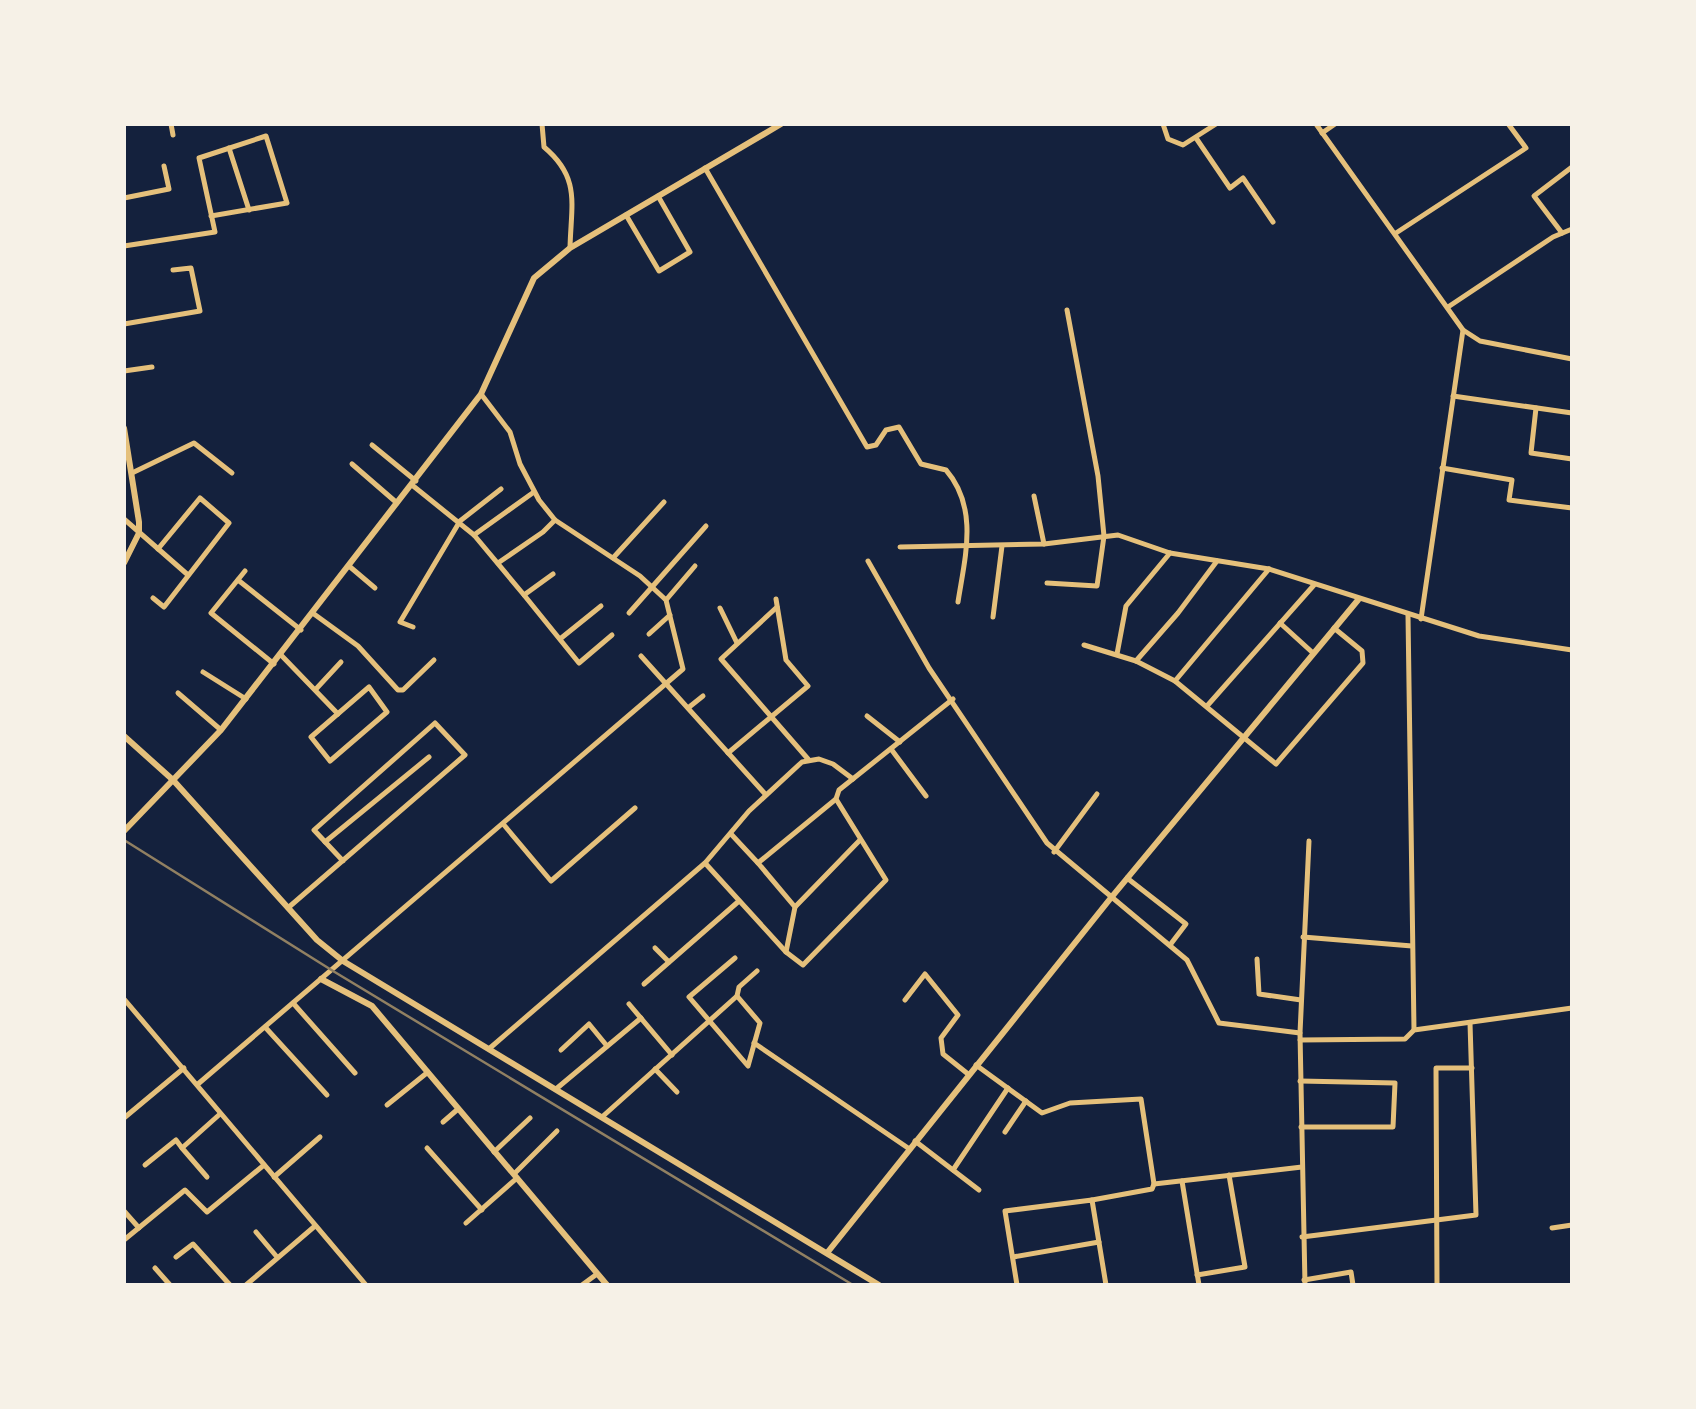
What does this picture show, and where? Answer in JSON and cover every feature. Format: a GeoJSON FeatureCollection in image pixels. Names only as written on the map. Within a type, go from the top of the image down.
{"type":"FeatureCollection","features":[{"type":"Feature","properties":{"kind":"street"},"geometry":{"type":"LineString","coordinates":[[171,124],[173,135]]}},
{"type":"Feature","properties":{"kind":"street"},"geometry":{"type":"LineString","coordinates":[[542,124],[544,147],[563,163],[571,185],[570,248]]}},
{"type":"Feature","properties":{"kind":"street"},"geometry":{"type":"LineString","coordinates":[[125,829],[221,730],[314,614],[481,394],[534,278],[570,248],[781,124]]}},
{"type":"Feature","properties":{"kind":"street"},"geometry":{"type":"LineString","coordinates":[[1163,124],[1168,139],[1176,144],[1196,138],[1216,124]]}},
{"type":"Feature","properties":{"kind":"street"},"geometry":{"type":"LineString","coordinates":[[1316,124],[1463,330],[1480,341],[1572,359]]}},
{"type":"Feature","properties":{"kind":"street"},"geometry":{"type":"LineString","coordinates":[[1322,134],[1335,124]]}},
{"type":"Feature","properties":{"kind":"street"},"geometry":{"type":"LineString","coordinates":[[1396,233],[1526,148],[1509,125]]}},
{"type":"Feature","properties":{"kind":"street"},"geometry":{"type":"LineString","coordinates":[[124,246],[215,232],[211,216],[199,158],[266,136],[287,203],[211,216]]}},
{"type":"Feature","properties":{"kind":"street"},"geometry":{"type":"LineString","coordinates":[[1196,138],[1230,188],[1243,178],[1273,222]]}},
{"type":"Feature","properties":{"kind":"street"},"geometry":{"type":"LineString","coordinates":[[229,148],[249,210]]}},
{"type":"Feature","properties":{"kind":"street"},"geometry":{"type":"LineString","coordinates":[[124,198],[169,189],[164,166]]}},
{"type":"Feature","properties":{"kind":"street"},"geometry":{"type":"LineString","coordinates":[[1562,233],[1534,196],[1572,167]]}},
{"type":"Feature","properties":{"kind":"street"},"geometry":{"type":"LineString","coordinates":[[705,168],[867,447],[876,445],[886,430],[899,427],[921,464],[933,469],[941,468],[950,475],[963,496],[967,547],[958,602]]}},
{"type":"Feature","properties":{"kind":"street"},"geometry":{"type":"LineString","coordinates":[[626,215],[659,271],[690,252],[658,196]]}},
{"type":"Feature","properties":{"kind":"street"},"geometry":{"type":"LineString","coordinates":[[1448,307],[1572,229]]}},
{"type":"Feature","properties":{"kind":"street"},"geometry":{"type":"LineString","coordinates":[[124,324],[200,311],[191,268],[173,270]]}},
{"type":"Feature","properties":{"kind":"street"},"geometry":{"type":"LineString","coordinates":[[1047,583],[1097,586],[1104,536],[1098,476],[1067,310]]}},
{"type":"Feature","properties":{"kind":"street"},"geometry":{"type":"LineString","coordinates":[[1421,619],[1463,330]]}},
{"type":"Feature","properties":{"kind":"street"},"geometry":{"type":"LineString","coordinates":[[124,372],[152,367]]}},
{"type":"Feature","properties":{"kind":"street"},"geometry":{"type":"LineString","coordinates":[[198,1084],[668,685],[683,669],[666,600],[613,558],[555,520],[534,492],[520,464],[510,432],[481,394]]}},
{"type":"Feature","properties":{"kind":"street"},"geometry":{"type":"LineString","coordinates":[[1453,396],[1572,413]]}},
{"type":"Feature","properties":{"kind":"street"},"geometry":{"type":"LineString","coordinates":[[1536,408],[1531,453],[1572,459]]}},
{"type":"Feature","properties":{"kind":"street"},"geometry":{"type":"LineString","coordinates":[[124,428],[139,533],[124,563]]}},
{"type":"Feature","properties":{"kind":"street"},"geometry":{"type":"LineString","coordinates":[[132,473],[194,443],[232,472]]}},
{"type":"Feature","properties":{"kind":"street"},"geometry":{"type":"LineString","coordinates":[[372,445],[474,535],[579,663],[611,635]]}},
{"type":"Feature","properties":{"kind":"street"},"geometry":{"type":"LineString","coordinates":[[352,464],[397,503]]}},
{"type":"Feature","properties":{"kind":"street"},"geometry":{"type":"LineString","coordinates":[[1442,468],[1512,480],[1509,500],[1572,508]]}},
{"type":"Feature","properties":{"kind":"street"},"geometry":{"type":"LineString","coordinates":[[413,627],[400,622],[460,522],[501,489]]}},
{"type":"Feature","properties":{"kind":"street"},"geometry":{"type":"LineString","coordinates":[[474,535],[534,492]]}},
{"type":"Feature","properties":{"kind":"street"},"geometry":{"type":"LineString","coordinates":[[1034,496],[1044,544]]}},
{"type":"Feature","properties":{"kind":"street"},"geometry":{"type":"LineString","coordinates":[[153,598],[164,607],[229,523],[200,498],[158,549]]}},
{"type":"Feature","properties":{"kind":"street"},"geometry":{"type":"LineString","coordinates":[[613,558],[664,502]]}},
{"type":"Feature","properties":{"kind":"street"},"geometry":{"type":"LineString","coordinates":[[124,519],[188,575]]}},
{"type":"Feature","properties":{"kind":"street"},"geometry":{"type":"LineString","coordinates":[[498,563],[543,532],[555,520]]}},
{"type":"Feature","properties":{"kind":"street"},"geometry":{"type":"LineString","coordinates":[[629,612],[706,526]]}},
{"type":"Feature","properties":{"kind":"street"},"geometry":{"type":"LineString","coordinates":[[900,547],[1002,546],[1044,544],[1104,536],[1130,537],[1170,552],[1269,569],[1358,600],[1479,636],[1572,650]]}},
{"type":"Feature","properties":{"kind":"street"},"geometry":{"type":"LineString","coordinates":[[993,617],[1002,546]]}},
{"type":"Feature","properties":{"kind":"street"},"geometry":{"type":"LineString","coordinates":[[1116,654],[1126,606],[1170,552]]}},
{"type":"Feature","properties":{"kind":"street"},"geometry":{"type":"LineString","coordinates":[[868,561],[929,668],[953,699],[1054,852],[1187,960],[1219,1023],[1300,1036],[1405,1039],[1414,1030],[1572,1008]]}},
{"type":"Feature","properties":{"kind":"street"},"geometry":{"type":"LineString","coordinates":[[1136,661],[1217,561]]}},
{"type":"Feature","properties":{"kind":"street"},"geometry":{"type":"LineString","coordinates":[[349,566],[375,588]]}},
{"type":"Feature","properties":{"kind":"street"},"geometry":{"type":"LineString","coordinates":[[666,600],[695,566]]}},
{"type":"Feature","properties":{"kind":"street"},"geometry":{"type":"LineString","coordinates":[[1175,681],[1269,569]]}},
{"type":"Feature","properties":{"kind":"street"},"geometry":{"type":"LineString","coordinates":[[245,571],[211,613],[274,664]]}},
{"type":"Feature","properties":{"kind":"street"},"geometry":{"type":"LineString","coordinates":[[524,595],[553,573]]}},
{"type":"Feature","properties":{"kind":"street"},"geometry":{"type":"LineString","coordinates":[[238,580],[301,630]]}},
{"type":"Feature","properties":{"kind":"street"},"geometry":{"type":"LineString","coordinates":[[1207,706],[1314,585]]}},
{"type":"Feature","properties":{"kind":"street"},"geometry":{"type":"LineString","coordinates":[[728,753],[808,686],[786,660],[776,599]]}},
{"type":"Feature","properties":{"kind":"street"},"geometry":{"type":"LineString","coordinates":[[827,1253],[914,1140],[1127,878],[1358,600]]}},
{"type":"Feature","properties":{"kind":"street"},"geometry":{"type":"LineString","coordinates":[[559,639],[601,606]]}},
{"type":"Feature","properties":{"kind":"street"},"geometry":{"type":"LineString","coordinates":[[778,607],[720,659],[808,759],[833,764],[853,779]]}},
{"type":"Feature","properties":{"kind":"street"},"geometry":{"type":"LineString","coordinates":[[720,608],[737,643]]}},
{"type":"Feature","properties":{"kind":"street"},"geometry":{"type":"LineString","coordinates":[[314,614],[358,646],[398,690],[403,690],[434,660]]}},
{"type":"Feature","properties":{"kind":"street"},"geometry":{"type":"LineString","coordinates":[[649,634],[670,615]]}},
{"type":"Feature","properties":{"kind":"street"},"geometry":{"type":"LineString","coordinates":[[1408,615],[1414,1030]]}},
{"type":"Feature","properties":{"kind":"street"},"geometry":{"type":"LineString","coordinates":[[1280,623],[1313,653]]}},
{"type":"Feature","properties":{"kind":"street"},"geometry":{"type":"LineString","coordinates":[[1084,645],[1136,661],[1175,681],[1276,764],[1363,663],[1362,651],[1334,628]]}},
{"type":"Feature","properties":{"kind":"street"},"geometry":{"type":"LineString","coordinates":[[281,655],[338,714]]}},
{"type":"Feature","properties":{"kind":"street"},"geometry":{"type":"LineString","coordinates":[[641,656],[766,795]]}},
{"type":"Feature","properties":{"kind":"street"},"geometry":{"type":"LineString","coordinates":[[316,689],[341,662]]}},
{"type":"Feature","properties":{"kind":"street"},"geometry":{"type":"LineString","coordinates":[[203,671],[246,699]]}},
{"type":"Feature","properties":{"kind":"street"},"geometry":{"type":"LineString","coordinates":[[369,687],[387,712],[330,761],[311,737],[338,714],[369,687]]}},
{"type":"Feature","properties":{"kind":"street"},"geometry":{"type":"LineString","coordinates":[[177,693],[221,730]]}},
{"type":"Feature","properties":{"kind":"street"},"geometry":{"type":"LineString","coordinates":[[688,708],[703,696]]}},
{"type":"Feature","properties":{"kind":"street"},"geometry":{"type":"LineString","coordinates":[[758,863],[836,799],[839,790],[953,699]]}},
{"type":"Feature","properties":{"kind":"street"},"geometry":{"type":"LineString","coordinates":[[867,716],[900,742]]}},
{"type":"Feature","properties":{"kind":"street"},"geometry":{"type":"LineString","coordinates":[[289,907],[465,755],[435,723],[314,830],[343,860]]}},
{"type":"Feature","properties":{"kind":"street"},"geometry":{"type":"LineString","coordinates":[[124,736],[173,780],[317,940],[343,961],[879,1285]]}},
{"type":"Feature","properties":{"kind":"street"},"geometry":{"type":"LineString","coordinates":[[891,749],[926,796]]}},
{"type":"Feature","properties":{"kind":"street"},"geometry":{"type":"LineString","coordinates":[[325,842],[429,757]]}},
{"type":"Feature","properties":{"kind":"street"},"geometry":{"type":"LineString","coordinates":[[489,1048],[705,863],[766,795],[808,759]]}},
{"type":"Feature","properties":{"kind":"street"},"geometry":{"type":"LineString","coordinates":[[1054,852],[1097,794]]}},
{"type":"Feature","properties":{"kind":"street"},"geometry":{"type":"LineString","coordinates":[[705,863],[786,952],[803,965],[886,880],[836,799]]}},
{"type":"Feature","properties":{"kind":"street"},"geometry":{"type":"LineString","coordinates":[[504,825],[551,881],[635,808]]}},
{"type":"Feature","properties":{"kind":"street"},"geometry":{"type":"LineString","coordinates":[[731,834],[795,907]]}},
{"type":"Feature","properties":{"kind":"street"},"geometry":{"type":"LineString","coordinates":[[786,952],[795,907],[860,840]]}},
{"type":"Feature","properties":{"kind":"street"},"geometry":{"type":"LineString","coordinates":[[1308,841],[1300,1036],[1305,1282],[1351,1272],[1353,1285]]}},
{"type":"Feature","properties":{"kind":"street"},"geometry":{"type":"LineString","coordinates":[[1127,878],[1186,924],[1170,945]]}},
{"type":"Feature","properties":{"kind":"street"},"geometry":{"type":"LineString","coordinates":[[644,984],[739,901]]}},
{"type":"Feature","properties":{"kind":"street"},"geometry":{"type":"LineString","coordinates":[[1303,937],[1412,946]]}},
{"type":"Feature","properties":{"kind":"street"},"geometry":{"type":"LineString","coordinates":[[656,948],[669,961]]}},
{"type":"Feature","properties":{"kind":"street"},"geometry":{"type":"LineString","coordinates":[[735,958],[689,997],[748,1066],[760,1023],[737,996]]}},
{"type":"Feature","properties":{"kind":"street"},"geometry":{"type":"LineString","coordinates":[[1256,959],[1259,994],[1301,1000]]}},
{"type":"Feature","properties":{"kind":"street"},"geometry":{"type":"LineString","coordinates":[[602,1116],[737,996],[739,987],[757,971]]}},
{"type":"Feature","properties":{"kind":"street"},"geometry":{"type":"LineString","coordinates":[[905,1000],[925,974],[958,1015],[941,1038],[943,1054],[968,1074]]}},
{"type":"Feature","properties":{"kind":"street"},"geometry":{"type":"LineString","coordinates":[[321,979],[372,1006],[607,1285]]}},
{"type":"Feature","properties":{"kind":"street"},"geometry":{"type":"LineString","coordinates":[[124,999],[366,1285]]}},
{"type":"Feature","properties":{"kind":"street"},"geometry":{"type":"LineString","coordinates":[[293,1003],[355,1073]]}},
{"type":"Feature","properties":{"kind":"street"},"geometry":{"type":"LineString","coordinates":[[629,1004],[672,1055]]}},
{"type":"Feature","properties":{"kind":"street"},"geometry":{"type":"LineString","coordinates":[[556,1089],[641,1018]]}},
{"type":"Feature","properties":{"kind":"street"},"geometry":{"type":"LineString","coordinates":[[1302,1237],[1476,1215],[1470,1023]]}},
{"type":"Feature","properties":{"kind":"street"},"geometry":{"type":"LineString","coordinates":[[561,1050],[589,1024],[607,1046]]}},
{"type":"Feature","properties":{"kind":"street"},"geometry":{"type":"LineString","coordinates":[[265,1027],[327,1095]]}},
{"type":"Feature","properties":{"kind":"street"},"geometry":{"type":"LineString","coordinates":[[754,1042],[908,1148]]}},
{"type":"Feature","properties":{"kind":"street"},"geometry":{"type":"LineString","coordinates":[[976,1065],[1042,1113],[1070,1103],[1141,1099],[1154,1184],[1152,1189],[1005,1211],[1017,1285]]}},
{"type":"Feature","properties":{"kind":"street"},"geometry":{"type":"LineString","coordinates":[[124,1118],[184,1068]]}},
{"type":"Feature","properties":{"kind":"street"},"geometry":{"type":"LineString","coordinates":[[1437,1285],[1436,1068],[1472,1068]]}},
{"type":"Feature","properties":{"kind":"street"},"geometry":{"type":"LineString","coordinates":[[655,1069],[677,1092]]}},
{"type":"Feature","properties":{"kind":"street"},"geometry":{"type":"LineString","coordinates":[[387,1105],[428,1072]]}},
{"type":"Feature","properties":{"kind":"street"},"geometry":{"type":"LineString","coordinates":[[1300,1081],[1395,1083],[1393,1127],[1301,1128]]}},
{"type":"Feature","properties":{"kind":"street"},"geometry":{"type":"LineString","coordinates":[[953,1170],[1008,1088]]}},
{"type":"Feature","properties":{"kind":"street"},"geometry":{"type":"LineString","coordinates":[[1005,1132],[1026,1101]]}},
{"type":"Feature","properties":{"kind":"street"},"geometry":{"type":"LineString","coordinates":[[443,1122],[458,1109]]}},
{"type":"Feature","properties":{"kind":"street"},"geometry":{"type":"LineString","coordinates":[[182,1147],[220,1114]]}},
{"type":"Feature","properties":{"kind":"street"},"geometry":{"type":"LineString","coordinates":[[494,1152],[530,1118]]}},
{"type":"Feature","properties":{"kind":"street"},"geometry":{"type":"LineString","coordinates":[[466,1223],[482,1210],[557,1131]]}},
{"type":"Feature","properties":{"kind":"street"},"geometry":{"type":"LineString","coordinates":[[274,1177],[320,1137]]}},
{"type":"Feature","properties":{"kind":"street"},"geometry":{"type":"LineString","coordinates":[[145,1165],[176,1140],[207,1177]]}},
{"type":"Feature","properties":{"kind":"street"},"geometry":{"type":"LineString","coordinates":[[914,1140],[979,1190]]}},
{"type":"Feature","properties":{"kind":"street"},"geometry":{"type":"LineString","coordinates":[[428,1147],[482,1210]]}},
{"type":"Feature","properties":{"kind":"street"},"geometry":{"type":"LineString","coordinates":[[124,1240],[186,1189],[207,1212],[264,1166]]}},
{"type":"Feature","properties":{"kind":"street"},"geometry":{"type":"LineString","coordinates":[[1154,1184],[1301,1167]]}},
{"type":"Feature","properties":{"kind":"street"},"geometry":{"type":"LineString","coordinates":[[1197,1275],[1245,1267],[1229,1175]]}},
{"type":"Feature","properties":{"kind":"street"},"geometry":{"type":"LineString","coordinates":[[1182,1181],[1199,1285]]}},
{"type":"Feature","properties":{"kind":"street"},"geometry":{"type":"LineString","coordinates":[[1092,1200],[1106,1285]]}},
{"type":"Feature","properties":{"kind":"street"},"geometry":{"type":"LineString","coordinates":[[124,1211],[139,1228]]}},
{"type":"Feature","properties":{"kind":"street"},"geometry":{"type":"LineString","coordinates":[[1552,1228],[1572,1225]]}},
{"type":"Feature","properties":{"kind":"street"},"geometry":{"type":"LineString","coordinates":[[246,1285],[315,1226]]}},
{"type":"Feature","properties":{"kind":"street"},"geometry":{"type":"LineString","coordinates":[[256,1232],[277,1257]]}},
{"type":"Feature","properties":{"kind":"street"},"geometry":{"type":"LineString","coordinates":[[1013,1257],[1099,1242]]}},
{"type":"Feature","properties":{"kind":"street"},"geometry":{"type":"LineString","coordinates":[[176,1257],[193,1244],[230,1285]]}},
{"type":"Feature","properties":{"kind":"street"},"geometry":{"type":"LineString","coordinates":[[155,1268],[170,1285]]}},
{"type":"Feature","properties":{"kind":"street"},"geometry":{"type":"LineString","coordinates":[[582,1285],[597,1273]]}},
{"type":"Feature","properties":{"kind":"railway"},"geometry":{"type":"LineString","coordinates":[[124,840],[333,971],[853,1285]]}}]}
